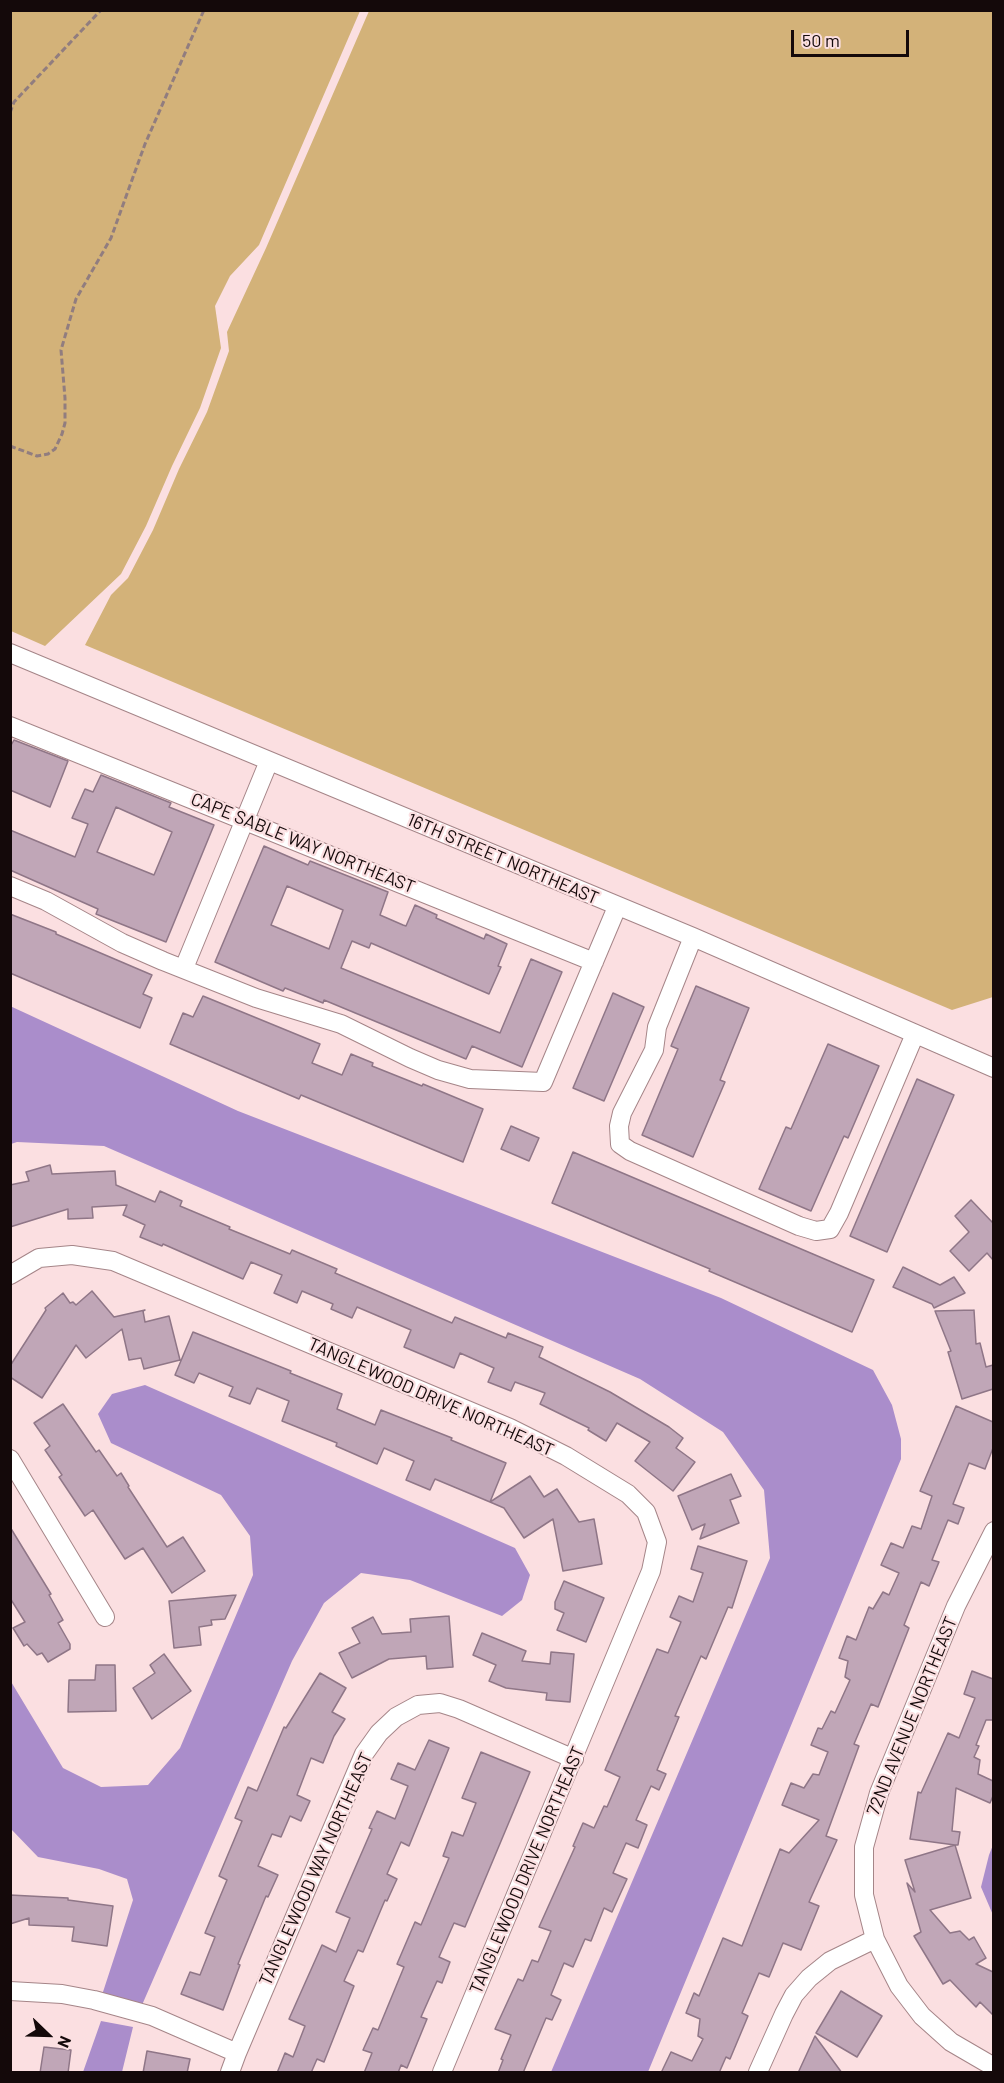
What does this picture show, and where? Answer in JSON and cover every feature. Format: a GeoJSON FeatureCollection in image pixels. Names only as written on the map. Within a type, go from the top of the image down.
{"type":"FeatureCollection","features":[{"type":"Feature","properties":{"kind":"street","name":"16TH STREET NORTHEAST"},"geometry":{"type":"LineString","coordinates":[[10,653],[693,937],[993,1068]]}},
{"type":"Feature","properties":{"kind":"street","name":"CAPE SABLE WAY NORTHEAST"},"geometry":{"type":"LineString","coordinates":[[10,726],[594,962]]}},
{"type":"Feature","properties":{"kind":"street"},"geometry":{"type":"LineString","coordinates":[[184,968],[269,761]]}},
{"type":"Feature","properties":{"kind":"street"},"geometry":{"type":"LineString","coordinates":[[10,886],[46,901],[122,943],[256,998],[342,1024],[438,1070],[470,1079],[543,1082],[617,907]]}},
{"type":"Feature","properties":{"kind":"street"},"geometry":{"type":"LineString","coordinates":[[693,937],[657,1027],[654,1050],[622,1113],[619,1126],[620,1144],[630,1151],[798,1226],[816,1232],[830,1229],[839,1213],[915,1034]]}},
{"type":"Feature","properties":{"kind":"street","name":"TANGLEWOOD DRIVE NORTHEAST"},"geometry":{"type":"LineString","coordinates":[[10,1275],[39,1257],[72,1254],[113,1261],[510,1428],[566,1456],[628,1494],[646,1512],[657,1542],[651,1571],[442,2073]]}},
{"type":"Feature","properties":{"kind":"street"},"geometry":{"type":"LineString","coordinates":[[10,1459],[105,1617]]}},
{"type":"Feature","properties":{"kind":"street","name":"72ND AVENUE NORTHEAST"},"geometry":{"type":"LineString","coordinates":[[991,1541],[956,1606],[879,1793],[864,1847],[864,1895],[875,1939],[899,1986],[922,2016],[951,2042],[993,2067]]}},
{"type":"Feature","properties":{"kind":"street","name":"TANGLEWOOD WAY NORTHEAST"},"geometry":{"type":"LineString","coordinates":[[230,2073],[364,1754],[379,1733],[396,1717],[418,1705],[440,1703],[574,1759]]}},
{"type":"Feature","properties":{"kind":"street"},"geometry":{"type":"LineString","coordinates":[[758,2073],[783,2014],[794,1995],[809,1978],[830,1961],[875,1939]]}},
{"type":"Feature","properties":{"kind":"street"},"geometry":{"type":"LineString","coordinates":[[10,1992],[53,1993],[94,2000],[142,2014],[237,2052]]}},
{"type":"Feature","properties":{"kind":"path"},"geometry":{"type":"LineString","coordinates":[[10,113],[14,102],[101,10]]}},
{"type":"Feature","properties":{"kind":"path"},"geometry":{"type":"LineString","coordinates":[[10,446],[37,456],[48,454],[55,449],[62,434],[65,423],[65,398],[61,350],[76,299],[111,238],[145,144],[204,10]]}},
{"type":"Feature","properties":{"kind":"shaded area"},"geometry":{"type":"Polygon","coordinates":[[[11,10],[360,11],[259,245],[230,276],[215,306],[221,348],[200,408],[146,526],[121,574],[45,646],[11,631],[11,10]]]}},
{"type":"Feature","properties":{"kind":"shaded area"},"geometry":{"type":"Polygon","coordinates":[[[369,11],[993,11],[993,997],[952,1010],[85,645],[111,595],[128,578],[153,530],[207,412],[229,351],[227,332],[369,11]]]}},
{"type":"Feature","properties":{"kind":"shaded area"},"geometry":{"type":"Polygon","coordinates":[[[10,1006],[238,1111],[721,1298],[873,1370],[892,1405],[901,1439],[901,1459],[648,2072],[551,2072],[770,1558],[764,1490],[723,1432],[640,1379],[104,1146],[17,1142],[11,1144],[10,1006]]]}},
{"type":"Feature","properties":{"kind":"shaded area"},"geometry":{"type":"Polygon","coordinates":[[[145,1385],[515,1548],[530,1575],[522,1600],[502,1616],[410,1580],[361,1573],[324,1603],[292,1661],[142,2005],[102,1995],[133,1900],[127,1879],[99,1869],[38,1857],[11,1829],[10,1680],[63,1768],[101,1787],[148,1785],[180,1748],[253,1575],[250,1536],[221,1495],[111,1443],[98,1414],[112,1394],[145,1385]]]}},
{"type":"Feature","properties":{"kind":"shaded area"},"geometry":{"type":"Polygon","coordinates":[[[993,1845],[993,1915],[981,1887],[993,1845]]]}},
{"type":"Feature","properties":{"kind":"shaded area"},"geometry":{"type":"Polygon","coordinates":[[[101,2021],[133,2027],[122,2072],[83,2072],[101,2021]]]}},
{"type":"Feature","properties":{"kind":"building"},"geometry":{"type":"Polygon","coordinates":[[[14,740],[68,761],[50,807],[10,790],[10,747],[14,740]]]}},
{"type":"Feature","properties":{"kind":"building"},"geometry":{"type":"Polygon","coordinates":[[[101,775],[171,803],[169,807],[214,825],[166,942],[96,914],[98,909],[10,870],[10,830],[75,857],[88,824],[72,818],[85,789],[93,792],[101,775]],[[116,807],[97,852],[154,875],[172,832],[116,807]]]}},
{"type":"Feature","properties":{"kind":"building"},"geometry":{"type":"Polygon","coordinates":[[[264,846],[308,865],[310,861],[388,892],[380,915],[403,925],[406,926],[415,905],[437,915],[436,918],[484,939],[486,934],[507,944],[498,966],[501,967],[489,994],[371,943],[369,948],[352,941],[341,968],[500,1033],[531,959],[562,972],[522,1067],[472,1046],[466,1059],[324,1000],[323,1003],[285,988],[283,991],[215,962],[264,846]],[[287,886],[271,925],[329,949],[343,910],[287,886]]]}},
{"type":"Feature","properties":{"kind":"building"},"geometry":{"type":"Polygon","coordinates":[[[10,914],[152,975],[143,994],[152,998],[140,1028],[10,973],[10,914]]]}},
{"type":"Feature","properties":{"kind":"building"},"geometry":{"type":"Polygon","coordinates":[[[696,986],[749,1008],[720,1080],[725,1082],[693,1157],[642,1135],[678,1049],[671,1046],[696,986]]]}},
{"type":"Feature","properties":{"kind":"building"},"geometry":{"type":"Polygon","coordinates":[[[613,993],[644,1007],[604,1101],[573,1088],[613,993]]]}},
{"type":"Feature","properties":{"kind":"building"},"geometry":{"type":"Polygon","coordinates":[[[203,996],[320,1044],[312,1063],[342,1075],[351,1054],[373,1063],[372,1066],[483,1109],[463,1162],[301,1095],[299,1099],[170,1044],[183,1013],[193,1017],[203,996]]]}},
{"type":"Feature","properties":{"kind":"building"},"geometry":{"type":"Polygon","coordinates":[[[828,1044],[879,1066],[848,1138],[844,1136],[811,1211],[759,1189],[786,1127],[791,1129],[828,1044]]]}},
{"type":"Feature","properties":{"kind":"building"},"geometry":{"type":"Polygon","coordinates":[[[917,1079],[954,1095],[887,1252],[850,1236],[917,1079]]]}},
{"type":"Feature","properties":{"kind":"building"},"geometry":{"type":"Polygon","coordinates":[[[511,1126],[539,1138],[529,1161],[501,1149],[511,1126]]]}},
{"type":"Feature","properties":{"kind":"building"},"geometry":{"type":"Polygon","coordinates":[[[573,1152],[874,1280],[852,1332],[552,1203],[573,1152]]]}},
{"type":"Feature","properties":{"kind":"building"},"geometry":{"type":"Polygon","coordinates":[[[50,1165],[52,1174],[115,1171],[116,1185],[155,1202],[160,1191],[182,1201],[180,1206],[230,1227],[229,1229],[290,1254],[292,1250],[337,1269],[335,1273],[452,1323],[455,1317],[506,1338],[508,1333],[543,1347],[539,1357],[610,1392],[669,1427],[683,1438],[676,1448],[695,1462],[673,1491],[635,1461],[650,1442],[617,1423],[606,1441],[588,1430],[589,1428],[540,1404],[545,1393],[515,1382],[511,1391],[488,1382],[494,1368],[460,1353],[454,1368],[404,1347],[411,1330],[357,1307],[352,1318],[331,1309],[333,1304],[302,1291],[297,1303],[274,1293],[282,1275],[251,1262],[243,1279],[163,1244],[162,1246],[140,1237],[145,1225],[123,1215],[127,1205],[92,1207],[93,1218],[68,1219],[68,1209],[10,1227],[10,1185],[29,1181],[26,1172],[50,1165]]]}},
{"type":"Feature","properties":{"kind":"building"},"geometry":{"type":"Polygon","coordinates":[[[971,1200],[993,1223],[993,1260],[987,1253],[969,1271],[950,1251],[969,1232],[955,1216],[971,1200]]]}},
{"type":"Feature","properties":{"kind":"building"},"geometry":{"type":"Polygon","coordinates":[[[903,1267],[940,1285],[954,1277],[965,1293],[934,1308],[932,1304],[893,1287],[903,1267]]]}},
{"type":"Feature","properties":{"kind":"building"},"geometry":{"type":"Polygon","coordinates":[[[92,1291],[114,1317],[145,1310],[143,1311],[145,1322],[169,1316],[180,1360],[144,1369],[141,1358],[129,1360],[122,1329],[86,1358],[76,1345],[42,1398],[10,1377],[10,1366],[46,1310],[45,1308],[63,1293],[70,1303],[73,1302],[76,1305],[92,1291]]]}},
{"type":"Feature","properties":{"kind":"building"},"geometry":{"type":"Polygon","coordinates":[[[974,1310],[976,1344],[980,1343],[986,1367],[993,1365],[993,1389],[962,1399],[948,1352],[951,1351],[935,1311],[974,1310]]]}},
{"type":"Feature","properties":{"kind":"building"},"geometry":{"type":"Polygon","coordinates":[[[193,1332],[342,1394],[337,1409],[375,1425],[381,1410],[452,1438],[451,1440],[506,1463],[490,1502],[435,1479],[430,1490],[406,1480],[414,1461],[384,1448],[377,1464],[336,1446],[337,1443],[282,1421],[289,1401],[257,1388],[250,1404],[229,1396],[233,1387],[199,1373],[194,1383],[175,1375],[193,1332]]]}},
{"type":"Feature","properties":{"kind":"building"},"geometry":{"type":"Polygon","coordinates":[[[63,1404],[96,1452],[99,1450],[117,1476],[121,1473],[167,1547],[183,1537],[205,1571],[172,1593],[143,1548],[125,1559],[93,1510],[85,1516],[59,1477],[62,1475],[45,1450],[50,1446],[34,1423],[63,1404]]]}},
{"type":"Feature","properties":{"kind":"building"},"geometry":{"type":"Polygon","coordinates":[[[956,1406],[993,1422],[993,1448],[985,1469],[969,1463],[953,1504],[964,1508],[958,1524],[948,1520],[932,1560],[939,1562],[929,1586],[921,1582],[904,1625],[909,1628],[878,1707],[871,1704],[854,1744],[859,1746],[826,1836],[837,1840],[809,1902],[819,1906],[801,1950],[783,1943],[769,1977],[759,1973],[742,2013],[748,2016],[730,2059],[726,2057],[719,2073],[661,2073],[671,2052],[692,2061],[703,2039],[698,2036],[700,2019],[686,2013],[694,1993],[699,1996],[723,1938],[742,1946],[780,1849],[789,1853],[819,1820],[782,1805],[791,1783],[804,1788],[813,1774],[819,1775],[828,1752],[811,1745],[818,1728],[822,1729],[831,1711],[835,1713],[850,1680],[845,1677],[848,1661],[839,1658],[847,1636],[856,1640],[869,1607],[873,1609],[883,1592],[889,1595],[899,1573],[881,1565],[891,1543],[903,1548],[912,1526],[921,1529],[932,1496],[920,1491],[956,1406]]]}},
{"type":"Feature","properties":{"kind":"building"},"geometry":{"type":"Polygon","coordinates":[[[731,1474],[741,1496],[730,1500],[739,1523],[700,1539],[705,1524],[692,1530],[678,1496],[731,1474]]]}},
{"type":"Feature","properties":{"kind":"building"},"geometry":{"type":"Polygon","coordinates":[[[530,1476],[544,1497],[557,1489],[579,1522],[594,1519],[602,1564],[563,1571],[553,1519],[524,1538],[504,1508],[490,1502],[530,1476]]]}},
{"type":"Feature","properties":{"kind":"building"},"geometry":{"type":"Polygon","coordinates":[[[10,1527],[51,1594],[49,1595],[63,1620],[58,1623],[70,1644],[70,1649],[48,1662],[42,1653],[37,1655],[27,1644],[24,1646],[13,1628],[25,1622],[10,1598],[10,1527]]]}},
{"type":"Feature","properties":{"kind":"building"},"geometry":{"type":"Polygon","coordinates":[[[698,1546],[747,1561],[732,1608],[728,1607],[706,1659],[701,1656],[675,1716],[679,1717],[657,1770],[666,1774],[659,1790],[651,1786],[636,1820],[647,1825],[638,1848],[626,1843],[613,1873],[627,1879],[612,1912],[604,1908],[591,1941],[585,1939],[573,1967],[564,1963],[551,1995],[561,2000],[552,2020],[546,2018],[523,2073],[498,2073],[511,2035],[495,2029],[518,1979],[523,1981],[532,1960],[538,1962],[551,1931],[539,1927],[575,1847],[573,1846],[583,1823],[594,1828],[604,1806],[607,1807],[620,1777],[605,1770],[657,1649],[668,1653],[681,1622],[670,1617],[679,1596],[693,1602],[703,1573],[691,1569],[698,1546]]]}},
{"type":"Feature","properties":{"kind":"building"},"geometry":{"type":"Polygon","coordinates":[[[564,1581],[604,1598],[586,1642],[557,1630],[564,1613],[555,1609],[555,1602],[564,1581]]]}},
{"type":"Feature","properties":{"kind":"building"},"geometry":{"type":"Polygon","coordinates":[[[236,1595],[225,1619],[211,1620],[212,1625],[199,1627],[201,1645],[174,1648],[169,1601],[236,1595]]]}},
{"type":"Feature","properties":{"kind":"building"},"geometry":{"type":"Polygon","coordinates":[[[449,1616],[453,1667],[427,1669],[426,1656],[389,1659],[352,1678],[339,1653],[360,1643],[352,1628],[373,1617],[382,1634],[411,1632],[410,1619],[449,1616]]]}},
{"type":"Feature","properties":{"kind":"building"},"geometry":{"type":"Polygon","coordinates":[[[482,1633],[526,1651],[522,1661],[550,1664],[551,1652],[574,1654],[570,1702],[546,1700],[547,1693],[506,1688],[489,1681],[496,1665],[473,1655],[482,1633]]]}},
{"type":"Feature","properties":{"kind":"building"},"geometry":{"type":"Polygon","coordinates":[[[164,1654],[191,1691],[152,1719],[133,1688],[155,1673],[150,1665],[164,1654]]]}},
{"type":"Feature","properties":{"kind":"building"},"geometry":{"type":"Polygon","coordinates":[[[96,1665],[115,1665],[116,1711],[68,1712],[69,1680],[95,1680],[96,1665]]]}},
{"type":"Feature","properties":{"kind":"building"},"geometry":{"type":"Polygon","coordinates":[[[972,1671],[993,1679],[993,1720],[986,1720],[974,1757],[980,1760],[978,1774],[993,1781],[993,1796],[990,1803],[956,1788],[952,1831],[960,1832],[958,1845],[910,1839],[918,1792],[921,1793],[948,1733],[959,1738],[975,1698],[964,1694],[972,1671]]]}},
{"type":"Feature","properties":{"kind":"building"},"geometry":{"type":"Polygon","coordinates":[[[320,1673],[346,1688],[332,1712],[345,1719],[334,1736],[323,1763],[311,1758],[297,1795],[310,1801],[301,1821],[290,1816],[281,1837],[272,1834],[258,1866],[278,1875],[268,1897],[266,1896],[238,1964],[240,1965],[223,2010],[181,1994],[190,1972],[200,1975],[215,1937],[205,1933],[227,1880],[219,1876],[242,1821],[235,1818],[248,1787],[257,1791],[284,1727],[286,1728],[320,1673]]]}},
{"type":"Feature","properties":{"kind":"building"},"geometry":{"type":"Polygon","coordinates":[[[429,1740],[449,1748],[409,1846],[401,1842],[387,1874],[397,1879],[387,1901],[385,1900],[363,1952],[358,1950],[344,1981],[354,1986],[324,2062],[317,2059],[311,2073],[277,2073],[285,2053],[293,2057],[305,2026],[289,2019],[322,1945],[336,1952],[350,1918],[336,1912],[372,1829],[369,1828],[377,1811],[395,1819],[408,1786],[391,1779],[398,1763],[415,1770],[429,1740]]]}},
{"type":"Feature","properties":{"kind":"building"},"geometry":{"type":"Polygon","coordinates":[[[481,1752],[530,1772],[465,1927],[454,1923],[439,1957],[450,1962],[442,1983],[437,1981],[421,2017],[427,2019],[407,2068],[401,2065],[398,2073],[364,2073],[372,2053],[363,2050],[373,2028],[378,2030],[404,1967],[397,1964],[415,1922],[421,1925],[449,1858],[443,1856],[452,1832],[463,1836],[476,1803],[462,1798],[481,1752]]]}},
{"type":"Feature","properties":{"kind":"building"},"geometry":{"type":"Polygon","coordinates":[[[955,1845],[971,1898],[930,1910],[950,1933],[960,1931],[969,1940],[974,1937],[986,1958],[976,1964],[993,1972],[993,2015],[980,2002],[976,2007],[950,1980],[943,1984],[914,1936],[921,1932],[907,1883],[915,1892],[905,1860],[955,1845]]]}},
{"type":"Feature","properties":{"kind":"building"},"geometry":{"type":"Polygon","coordinates":[[[10,1895],[68,1898],[68,1900],[113,1906],[107,1946],[72,1941],[74,1927],[29,1925],[29,1918],[10,1924],[10,1895]]]}},
{"type":"Feature","properties":{"kind":"building"},"geometry":{"type":"Polygon","coordinates":[[[841,1991],[882,2016],[857,2057],[816,2033],[841,1991]]]}},
{"type":"Feature","properties":{"kind":"building"},"geometry":{"type":"Polygon","coordinates":[[[815,2036],[842,2073],[798,2073],[815,2036]]]}},
{"type":"Feature","properties":{"kind":"building"},"geometry":{"type":"Polygon","coordinates":[[[44,2047],[71,2050],[68,2073],[40,2073],[44,2047]]]}},
{"type":"Feature","properties":{"kind":"building"},"geometry":{"type":"Polygon","coordinates":[[[147,2051],[190,2059],[187,2073],[143,2073],[147,2051]]]}}]}
